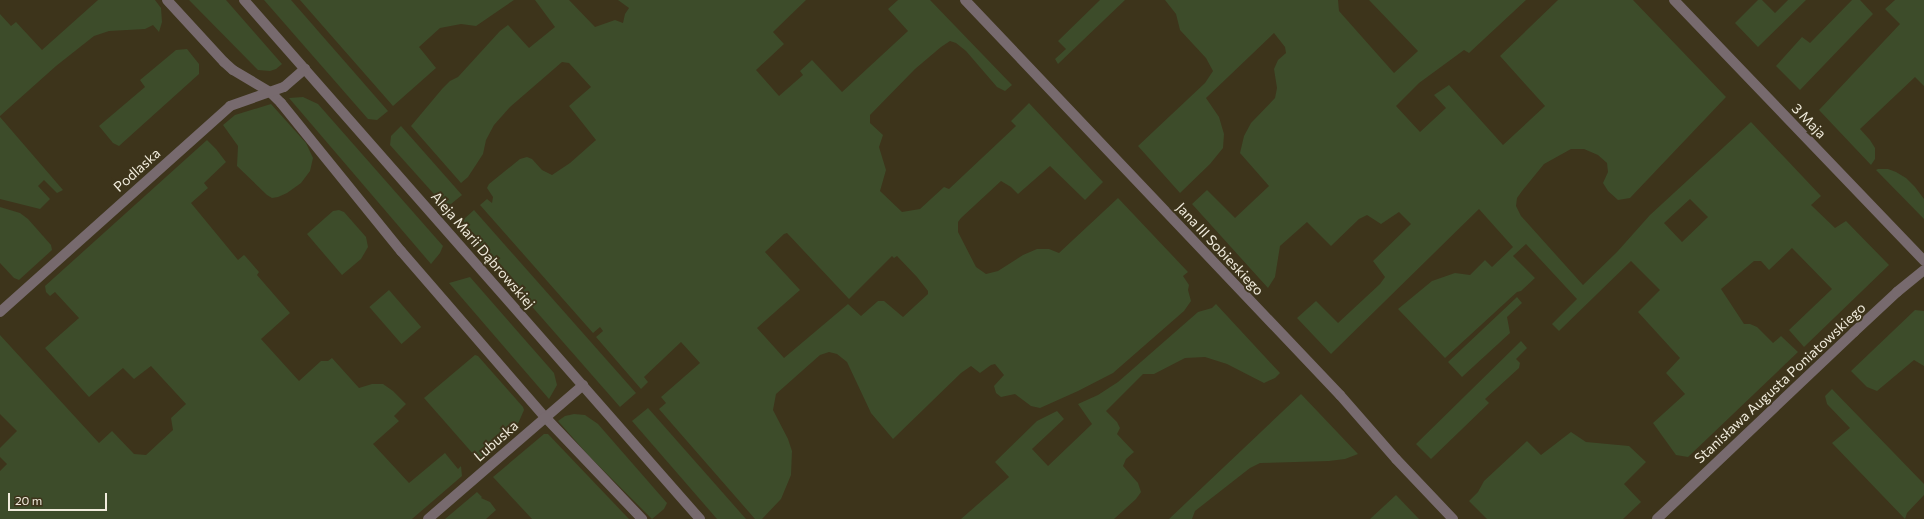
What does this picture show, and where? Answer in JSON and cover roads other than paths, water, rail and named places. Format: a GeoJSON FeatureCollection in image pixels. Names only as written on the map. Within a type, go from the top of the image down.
{"type":"FeatureCollection","features":[{"type":"Feature","properties":{"kind":"street"},"geometry":{"type":"LineString","coordinates":[[167,0],[224,62],[233,70],[270,92],[281,102],[401,251],[545,417],[642,519]]}},
{"type":"Feature","properties":{"kind":"street","name":"Aleja Marii Dąbrowskiej"},"geometry":{"type":"LineString","coordinates":[[244,0],[700,519]]}},
{"type":"Feature","properties":{"kind":"street","name":"Jana III Sobieskiego"},"geometry":{"type":"LineString","coordinates":[[965,0],[1340,395],[1396,459],[1453,519]]}},
{"type":"Feature","properties":{"kind":"street","name":"3 Maja"},"geometry":{"type":"LineString","coordinates":[[1674,0],[1924,261]]}},
{"type":"Feature","properties":{"kind":"street","name":"Podlaska"},"geometry":{"type":"LineString","coordinates":[[0,312],[228,107],[244,100],[284,87],[305,69]]}},
{"type":"Feature","properties":{"kind":"street","name":"Stanisława Augusta Poniatowskiego"},"geometry":{"type":"LineString","coordinates":[[1657,519],[1854,332],[1897,292],[1924,270]]}},
{"type":"Feature","properties":{"kind":"street","name":"Lubuska"},"geometry":{"type":"LineString","coordinates":[[428,519],[583,385]]}}]}
